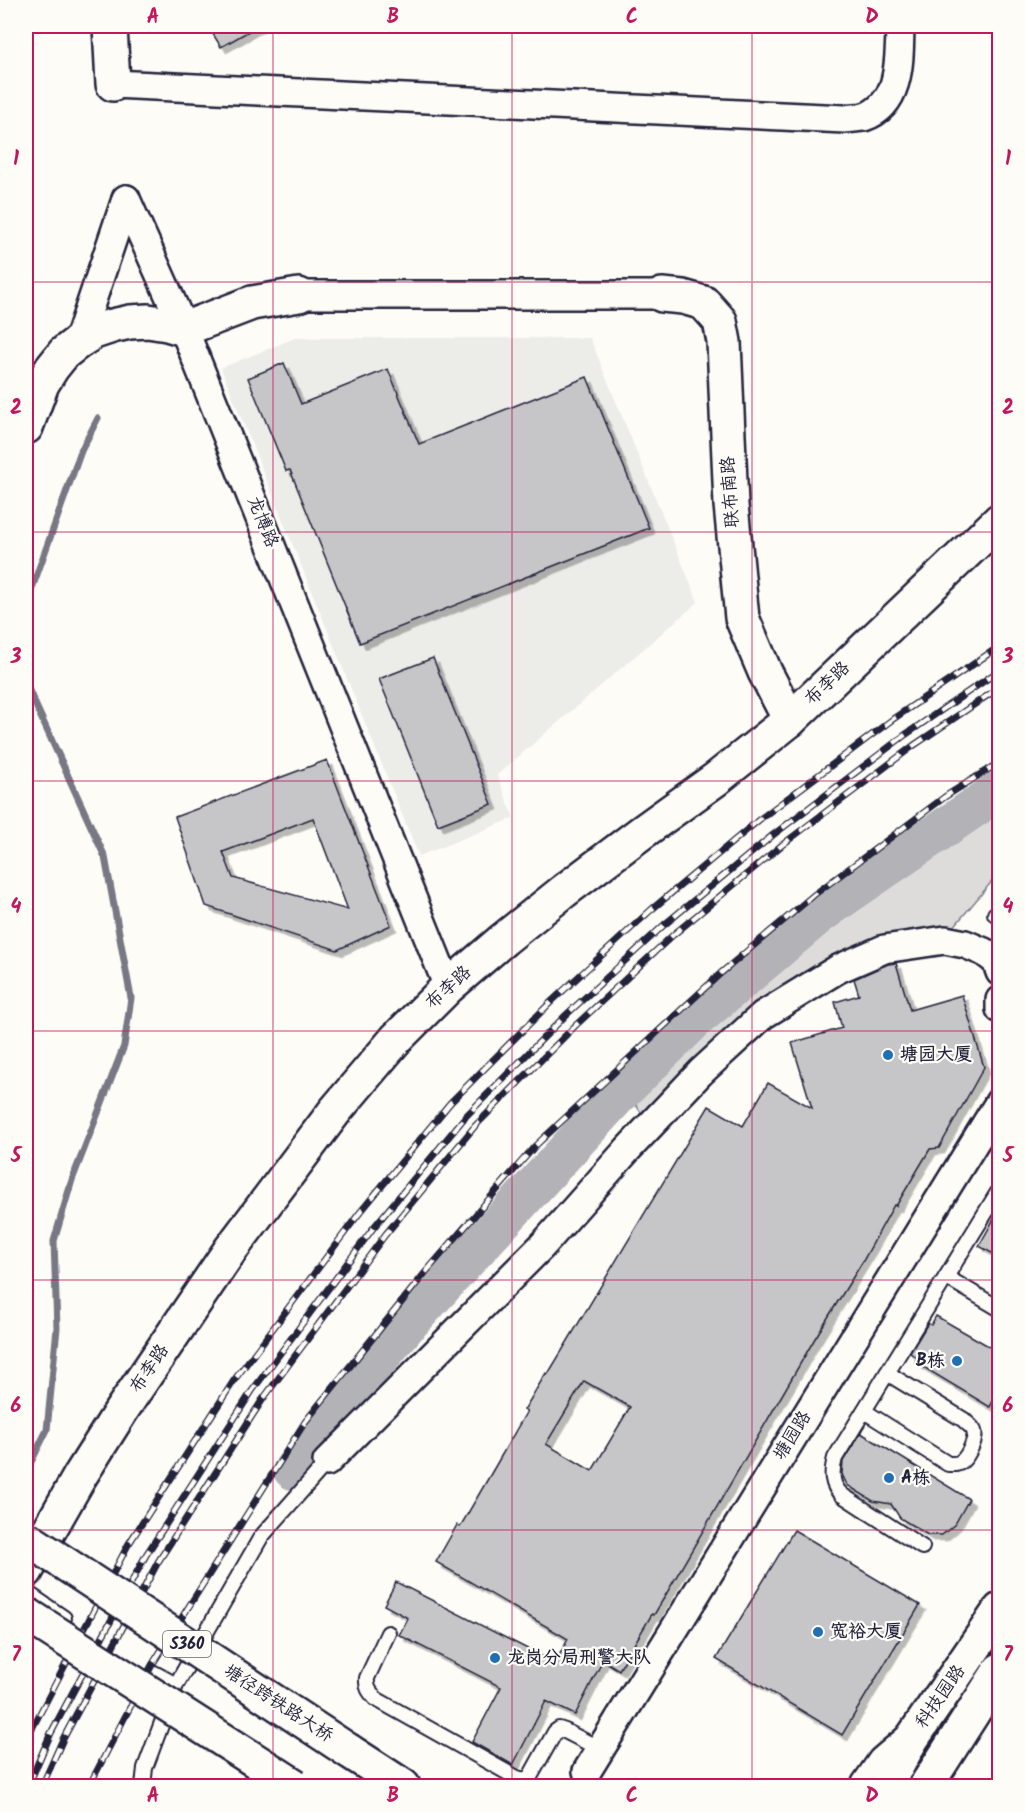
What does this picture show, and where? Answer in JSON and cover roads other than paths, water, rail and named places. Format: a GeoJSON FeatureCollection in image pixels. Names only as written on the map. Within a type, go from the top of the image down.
{"type":"FeatureCollection","features":[{"type":"Feature","properties":{"kind":"main road"},"geometry":{"type":"LineString","coordinates":[[110,26],[113,84]]}},
{"type":"Feature","properties":{"kind":"main road"},"geometry":{"type":"LineString","coordinates":[[26,427],[42,384],[52,368],[64,353],[94,332],[130,322],[158,322],[184,329],[252,303],[299,295]]}},
{"type":"Feature","properties":{"kind":"main road","name":"联布南路"},"geometry":{"type":"LineString","coordinates":[[662,295],[683,297],[704,303],[720,321],[724,342],[731,505],[742,618],[765,672],[790,720]]}},
{"type":"Feature","properties":{"kind":"main road","name":"布李路"},"geometry":{"type":"LineString","coordinates":[[26,1571],[80,1476],[121,1411],[231,1249],[335,1111],[396,1039],[448,987],[564,891],[716,779],[790,720],[999,520]]}},
{"type":"Feature","properties":{"kind":"main road","name":"塘径跨铁路大桥"},"geometry":{"type":"LineString","coordinates":[[26,1538],[403,1786]]}},
{"type":"Feature","properties":{"kind":"main road","name":"科技园路"},"geometry":{"type":"LineString","coordinates":[[886,1786],[911,1740],[999,1610]]}},
{"type":"Feature","properties":{"kind":"main road"},"geometry":{"type":"LineString","coordinates":[[26,1614],[296,1786]]}},
{"type":"Feature","properties":{"kind":"main road","name":"科技园路"},"geometry":{"type":"LineString","coordinates":[[926,1786],[998,1674]]}},
{"type":"Feature","properties":{"kind":"main road"},"geometry":{"type":"LineString","coordinates":[[868,1786],[884,1763],[911,1740]]}},
{"type":"Feature","properties":{"kind":"street"},"geometry":{"type":"LineString","coordinates":[[113,84],[845,119],[865,116],[881,106],[892,89],[899,70],[900,26]]}},
{"type":"Feature","properties":{"kind":"street","name":"龙博路"},"geometry":{"type":"LineString","coordinates":[[78,342],[126,199],[184,329],[448,987]]}},
{"type":"Feature","properties":{"kind":"street"},"geometry":{"type":"LineString","coordinates":[[299,295],[662,295]]}},
{"type":"Feature","properties":{"kind":"street"},"geometry":{"type":"LineString","coordinates":[[327,1462],[542,1246],[627,1149],[701,1072],[764,1015],[838,969],[884,949],[945,940],[965,944],[994,958]]}},
{"type":"Feature","properties":{"kind":"street"},"geometry":{"type":"LineString","coordinates":[[999,1000],[999,1009]]}},
{"type":"Feature","properties":{"kind":"street","name":"塘园路"},"geometry":{"type":"LineString","coordinates":[[587,1773],[999,1101]]}},
{"type":"Feature","properties":{"kind":"lane"},"geometry":{"type":"LineString","coordinates":[[922,1547],[836,1490],[832,1470],[835,1458],[999,1189]]}},
{"type":"Feature","properties":{"kind":"lane"},"geometry":{"type":"LineString","coordinates":[[946,1277],[999,1309]]}},
{"type":"Feature","properties":{"kind":"lane"},"geometry":{"type":"LineString","coordinates":[[864,1411],[948,1464],[955,1465],[962,1462],[975,1439],[972,1427],[887,1373]]}},
{"type":"Feature","properties":{"kind":"lane"},"geometry":{"type":"LineString","coordinates":[[143,1786],[145,1768],[176,1685],[261,1537],[327,1462]]}},
{"type":"Feature","properties":{"kind":"lane"},"geometry":{"type":"LineString","coordinates":[[26,1592],[64,1618]]}},
{"type":"Feature","properties":{"kind":"lane"},"geometry":{"type":"LineString","coordinates":[[388,1633],[367,1678],[366,1686],[376,1699],[517,1778],[523,1779],[531,1775],[555,1732],[559,1729],[587,1773]]}},
{"type":"Feature","properties":{"kind":"lane"},"geometry":{"type":"LineString","coordinates":[[154,1673],[176,1685]]}},
{"type":"Feature","properties":{"kind":"waterway"},"geometry":{"type":"LineString","coordinates":[[26,605],[81,451],[98,418]]}},
{"type":"Feature","properties":{"kind":"waterway"},"geometry":{"type":"LineString","coordinates":[[26,684],[105,857],[131,998],[124,1046],[72,1180],[54,1241],[57,1328],[47,1430],[26,1472]]}},
{"type":"Feature","properties":{"kind":"waterway"},"geometry":{"type":"LineString","coordinates":[[293,1470],[340,1406],[404,1328],[617,1096],[695,1019],[824,910],[1000,790]]}},
{"type":"Feature","properties":{"kind":"railway"},"geometry":{"type":"LineString","coordinates":[[26,1740],[128,1545],[235,1379],[358,1215],[450,1103],[552,1001],[651,910],[760,819],[893,719],[1000,646]]}},
{"type":"Feature","properties":{"kind":"railway"},"geometry":{"type":"LineString","coordinates":[[28,1786],[51,1733],[146,1555],[252,1391],[374,1227],[465,1117],[566,1015],[664,925],[773,835],[905,735],[1000,670]]}},
{"type":"Feature","properties":{"kind":"railway"},"geometry":{"type":"LineString","coordinates":[[42,1786],[63,1739],[158,1562],[263,1399],[385,1235],[475,1126],[576,1025],[673,935],[782,845],[913,746],[1000,687]]}},
{"type":"Feature","properties":{"kind":"railway"},"geometry":{"type":"LineString","coordinates":[[89,1786],[152,1665],[305,1422],[425,1273],[535,1146],[721,973],[815,894],[946,796],[1000,762]]}},
{"type":"Feature","properties":{"kind":"place","name":"塘园大厦"},"geometry":{"type":"Point","coordinates":[888,1055]}},
{"type":"Feature","properties":{"kind":"place","name":"B栋"},"geometry":{"type":"Point","coordinates":[957,1361]}},
{"type":"Feature","properties":{"kind":"place","name":"A栋"},"geometry":{"type":"Point","coordinates":[889,1478]}},
{"type":"Feature","properties":{"kind":"place","name":"宽裕大厦"},"geometry":{"type":"Point","coordinates":[818,1632]}},
{"type":"Feature","properties":{"kind":"place","name":"龙岗分局刑警大队"},"geometry":{"type":"Point","coordinates":[495,1658]}}]}
